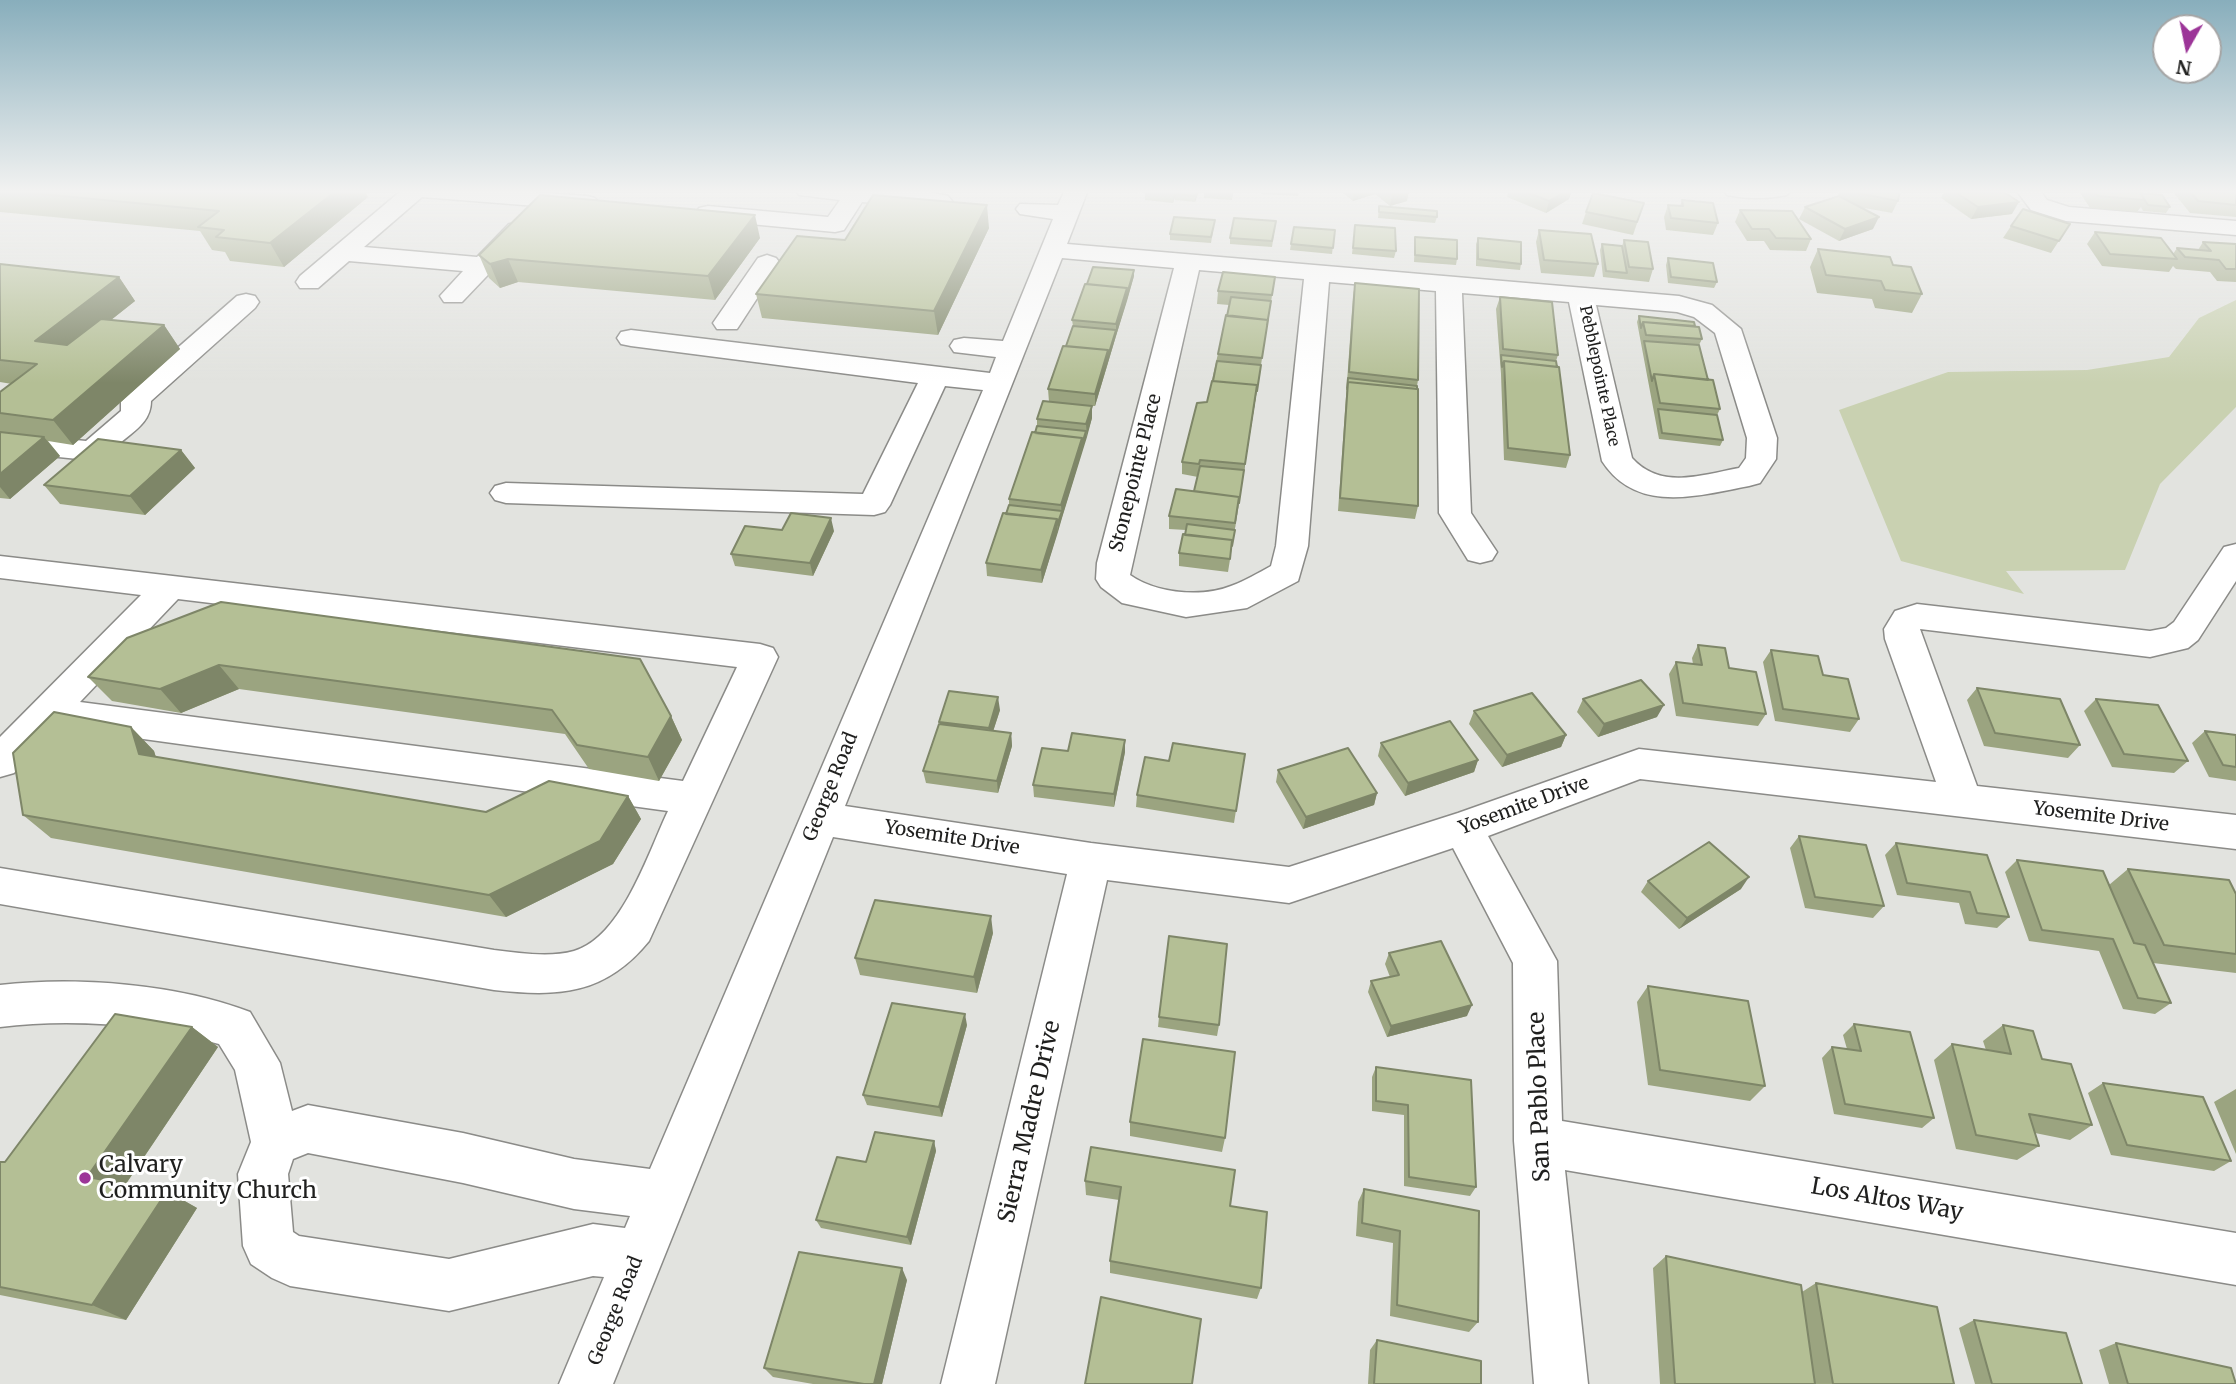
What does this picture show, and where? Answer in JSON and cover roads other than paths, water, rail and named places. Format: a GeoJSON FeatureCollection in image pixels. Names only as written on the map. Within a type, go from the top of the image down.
{"type":"FeatureCollection","features":[{"type":"Feature","properties":{"kind":"street"},"geometry":{"type":"LineString","coordinates":[[309,282],[340,255]]}},
{"type":"Feature","properties":{"kind":"street"},"geometry":{"type":"LineString","coordinates":[[361,255],[483,265]]}},
{"type":"Feature","properties":{"kind":"street"},"geometry":{"type":"LineString","coordinates":[[453,296],[493,255]]}},
{"type":"Feature","properties":{"kind":"street","name":"George Road"},"geometry":{"type":"LineString","coordinates":[[586,1384],[1052,255]]}},
{"type":"Feature","properties":{"kind":"street"},"geometry":{"type":"LineString","coordinates":[[1105,255],[1581,296]]}},
{"type":"Feature","properties":{"kind":"street","name":"Stonepointe Place"},"geometry":{"type":"LineString","coordinates":[[1188,262],[1112,579],[1134,595],[1186,605],[1235,600],[1286,573],[1292,546],[1317,274]]}},
{"type":"Feature","properties":{"kind":"street"},"geometry":{"type":"LineString","coordinates":[[727,323],[767,263]]}},
{"type":"Feature","properties":{"kind":"street"},"geometry":{"type":"LineString","coordinates":[[1449,285],[1454,513],[1480,552]]}},
{"type":"Feature","properties":{"kind":"street","name":"Pebblepointe Place"},"geometry":{"type":"LineString","coordinates":[[1581,296],[1679,304],[1703,311],[1727,329],[1762,438],[1761,459],[1748,476],[1666,489],[1640,484],[1625,473],[1617,461],[1581,296]]}},
{"type":"Feature","properties":{"kind":"street"},"geometry":{"type":"LineString","coordinates":[[92,451],[135,414],[136,399],[157,378],[246,302]]}},
{"type":"Feature","properties":{"kind":"street"},"geometry":{"type":"LineString","coordinates":[[631,338],[935,377],[1006,367]]}},
{"type":"Feature","properties":{"kind":"street"},"geometry":{"type":"LineString","coordinates":[[964,346],[1006,367]]}},
{"type":"Feature","properties":{"kind":"street"},"geometry":{"type":"LineString","coordinates":[[506,493],[874,505],[935,377]]}},
{"type":"Feature","properties":{"kind":"street"},"geometry":{"type":"LineString","coordinates":[[0,442],[140,456]]}},
{"type":"Feature","properties":{"kind":"street"},"geometry":{"type":"LineString","coordinates":[[1964,801],[1903,639],[1902,629],[1907,620],[1917,616],[1953,618],[2125,641],[2164,643],[2176,639],[2186,631],[2236,555]]}},
{"type":"Feature","properties":{"kind":"street"},"geometry":{"type":"LineString","coordinates":[[0,567],[760,657],[634,928],[623,943],[599,962],[571,974],[545,976],[494,970],[0,886]]}},
{"type":"Feature","properties":{"kind":"street"},"geometry":{"type":"LineString","coordinates":[[0,762],[170,586]]}},
{"type":"Feature","properties":{"kind":"street"},"geometry":{"type":"LineString","coordinates":[[48,712],[695,799]]}},
{"type":"Feature","properties":{"kind":"street","name":"Yosemite Drive"},"geometry":{"type":"LineString","coordinates":[[818,818],[1091,860],[1289,885],[1463,828],[1639,764],[2236,832]]}},
{"type":"Feature","properties":{"kind":"street","name":"San Pablo Place"},"geometry":{"type":"LineString","coordinates":[[1463,828],[1535,961],[1538,1141],[1561,1384]]}},
{"type":"Feature","properties":{"kind":"street","name":"Sierra Madre Drive"},"geometry":{"type":"LineString","coordinates":[[968,1384],[1091,860]]}},
{"type":"Feature","properties":{"kind":"street"},"geometry":{"type":"LineString","coordinates":[[0,1006],[51,1000],[187,1014],[234,1027],[257,1063],[275,1142],[263,1174],[269,1247],[290,1260],[449,1285],[593,1250],[639,1256]]}},
{"type":"Feature","properties":{"kind":"street"},"geometry":{"type":"LineString","coordinates":[[275,1142],[308,1129],[463,1158],[574,1184],[663,1196]]}},
{"type":"Feature","properties":{"kind":"street","name":"Los Altos Way"},"geometry":{"type":"LineString","coordinates":[[1538,1141],[2236,1259]]}},
{"type":"Feature","properties":{"kind":"place","name":"Calvary Community Church"},"geometry":{"type":"Point","coordinates":[85,1178]}}]}
